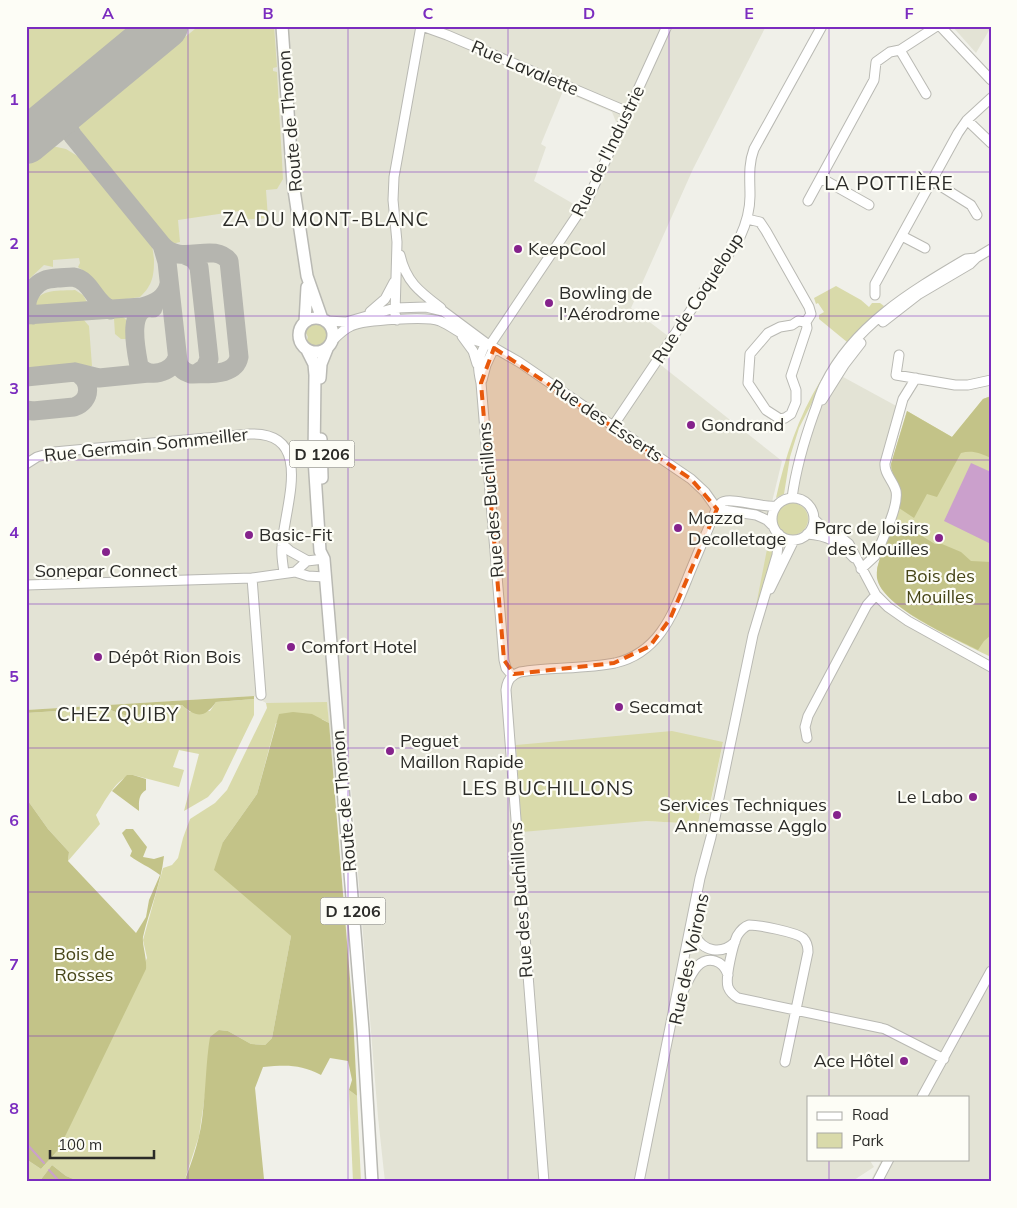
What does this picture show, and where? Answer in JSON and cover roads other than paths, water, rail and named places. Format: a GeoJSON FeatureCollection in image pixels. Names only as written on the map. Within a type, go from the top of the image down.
{"type":"FeatureCollection","features":[{"type":"Feature","properties":{"kind":"main road","name":"Route de Thonon"},"geometry":{"type":"LineString","coordinates":[[282,26],[294,183],[308,276],[324,320]]}},
{"type":"Feature","properties":{"kind":"main road","name":"Route de Thonon"},"geometry":{"type":"LineString","coordinates":[[305,322],[308,276]]}},
{"type":"Feature","properties":{"kind":"main road"},"geometry":{"type":"LineString","coordinates":[[312,318],[324,320],[333,330],[330,345],[317,352],[307,350],[301,343],[300,329],[305,322],[312,318]]}},
{"type":"Feature","properties":{"kind":"main road","name":"Route de Thonon"},"geometry":{"type":"LineString","coordinates":[[330,345],[322,358],[320,373],[322,480],[326,550],[324,559],[360,992],[373,1182]]}},
{"type":"Feature","properties":{"kind":"main road","name":"Route de Thonon"},"geometry":{"type":"LineString","coordinates":[[307,350],[313,361],[315,375],[314,458],[320,551],[324,559]]}},
{"type":"Feature","properties":{"kind":"street","name":"Rue Lavalette"},"geometry":{"type":"LineString","coordinates":[[421,26],[454,38],[628,112]]}},
{"type":"Feature","properties":{"kind":"street"},"geometry":{"type":"LineString","coordinates":[[397,320],[395,308],[397,242],[393,200],[394,177],[421,26]]}},
{"type":"Feature","properties":{"kind":"street","name":"Rue de l'Industrie"},"geometry":{"type":"LineString","coordinates":[[490,346],[584,207],[595,187],[667,26]]}},
{"type":"Feature","properties":{"kind":"street","name":"Rue de Coqueloup"},"geometry":{"type":"LineString","coordinates":[[613,426],[732,251],[743,230],[750,198],[749,167],[751,156],[822,26]]}},
{"type":"Feature","properties":{"kind":"street"},"geometry":{"type":"LineString","coordinates":[[808,201],[874,80],[876,62],[890,52],[900,50],[939,26],[991,80]]}},
{"type":"Feature","properties":{"kind":"street"},"geometry":{"type":"LineString","coordinates":[[900,50],[926,94]]}},
{"type":"Feature","properties":{"kind":"street"},"geometry":{"type":"LineString","coordinates":[[875,295],[875,284],[958,133],[968,120],[991,98]]}},
{"type":"Feature","properties":{"kind":"street"},"geometry":{"type":"LineString","coordinates":[[968,120],[991,143]]}},
{"type":"Feature","properties":{"kind":"street"},"geometry":{"type":"LineString","coordinates":[[821,178],[869,205]]}},
{"type":"Feature","properties":{"kind":"street"},"geometry":{"type":"LineString","coordinates":[[931,180],[970,205],[977,215]]}},
{"type":"Feature","properties":{"kind":"street"},"geometry":{"type":"LineString","coordinates":[[747,218],[760,222],[809,307],[811,314],[806,322],[807,328],[791,376],[796,390],[796,402],[791,414],[780,419],[766,410],[748,382],[750,354],[768,333],[776,328],[792,325],[798,321],[806,322]]}},
{"type":"Feature","properties":{"kind":"street"},"geometry":{"type":"LineString","coordinates":[[902,236],[925,248]]}},
{"type":"Feature","properties":{"kind":"street"},"geometry":{"type":"LineString","coordinates":[[397,242],[407,276],[419,291],[450,315]]}},
{"type":"Feature","properties":{"kind":"street"},"geometry":{"type":"LineString","coordinates":[[792,498],[800,451],[823,387],[852,344],[888,309],[917,288],[966,259],[976,258],[991,249]]}},
{"type":"Feature","properties":{"kind":"street"},"geometry":{"type":"LineString","coordinates":[[363,316],[385,299],[397,275]]}},
{"type":"Feature","properties":{"kind":"street"},"geometry":{"type":"LineString","coordinates":[[414,319],[419,306],[419,291]]}},
{"type":"Feature","properties":{"kind":"street","name":"Rue des Esserts"},"geometry":{"type":"LineString","coordinates":[[324,320],[343,322],[395,308],[419,306],[436,308],[450,315],[490,346],[520,362],[698,485],[716,509]]}},
{"type":"Feature","properties":{"kind":"street","name":"Rue des Esserts"},"geometry":{"type":"LineString","coordinates":[[330,345],[343,330],[354,325],[414,319],[436,320],[474,341],[490,346]]}},
{"type":"Feature","properties":{"kind":"street"},"geometry":{"type":"LineString","coordinates":[[458,331],[470,347],[478,364]]}},
{"type":"Feature","properties":{"kind":"street"},"geometry":{"type":"LineString","coordinates":[[478,364],[479,358],[490,346]]}},
{"type":"Feature","properties":{"kind":"street","name":"Rue des Buchillons"},"geometry":{"type":"LineString","coordinates":[[481,383],[490,346]]}},
{"type":"Feature","properties":{"kind":"street"},"geometry":{"type":"LineString","coordinates":[[899,355],[896,375],[958,385],[991,380]]}},
{"type":"Feature","properties":{"kind":"street","name":"Rue des Buchillons"},"geometry":{"type":"LineString","coordinates":[[478,364],[504,660],[506,668],[512,675],[507,682],[506,690],[544,1182]]}},
{"type":"Feature","properties":{"kind":"street"},"geometry":{"type":"LineString","coordinates":[[859,565],[875,556],[894,507],[896,491],[886,474],[885,465],[900,407],[905,394],[916,378]]}},
{"type":"Feature","properties":{"kind":"street","name":"Rue Germain Sommeiller"},"geometry":{"type":"LineString","coordinates":[[26,464],[36,457],[54,452],[250,434],[267,435],[285,446],[292,463],[282,544],[284,573]]}},
{"type":"Feature","properties":{"kind":"street"},"geometry":{"type":"LineString","coordinates":[[772,525],[772,515],[776,506],[781,501],[792,498],[801,500],[809,506],[814,519],[822,528],[849,544],[876,595],[888,607],[908,621],[991,667]]}},
{"type":"Feature","properties":{"kind":"street"},"geometry":{"type":"LineString","coordinates":[[512,675],[520,672],[614,663],[634,656],[650,646],[662,634],[670,619],[716,509],[721,503],[729,500],[763,507],[776,506]]}},
{"type":"Feature","properties":{"kind":"street"},"geometry":{"type":"LineString","coordinates":[[716,509],[756,515],[767,520],[778,534],[787,539],[794,540],[807,534],[812,527],[814,519]]}},
{"type":"Feature","properties":{"kind":"street","name":"Rue des Voirons"},"geometry":{"type":"LineString","coordinates":[[639,1182],[692,916],[711,838],[752,641],[777,555],[778,534]]}},
{"type":"Feature","properties":{"kind":"street"},"geometry":{"type":"LineString","coordinates":[[807,534],[819,534],[832,540],[841,546],[859,565]]}},
{"type":"Feature","properties":{"kind":"street","name":"Rue des Voirons"},"geometry":{"type":"LineString","coordinates":[[762,605],[794,540]]}},
{"type":"Feature","properties":{"kind":"street"},"geometry":{"type":"LineString","coordinates":[[282,544],[290,552],[308,560],[324,559]]}},
{"type":"Feature","properties":{"kind":"street"},"geometry":{"type":"LineString","coordinates":[[295,572],[308,560]]}},
{"type":"Feature","properties":{"kind":"street"},"geometry":{"type":"LineString","coordinates":[[26,585],[252,578],[295,572],[308,576],[325,577]]}},
{"type":"Feature","properties":{"kind":"street"},"geometry":{"type":"LineString","coordinates":[[252,578],[261,695]]}},
{"type":"Feature","properties":{"kind":"street"},"geometry":{"type":"LineString","coordinates":[[807,738],[805,727],[808,716],[867,605],[876,595]]}},
{"type":"Feature","properties":{"kind":"street","name":"Rue des Voirons"},"geometry":{"type":"LineString","coordinates":[[660,1080],[695,935],[711,838]]}},
{"type":"Feature","properties":{"kind":"street"},"geometry":{"type":"LineString","coordinates":[[784,1062],[796,1010],[808,952],[807,944],[804,939],[796,935],[751,925],[741,930],[728,975],[728,988],[736,997],[796,1010],[886,1029],[944,1059]]}},
{"type":"Feature","properties":{"kind":"street"},"geometry":{"type":"LineString","coordinates":[[695,935],[702,946],[713,950],[727,948],[736,942]]}},
{"type":"Feature","properties":{"kind":"street"},"geometry":{"type":"LineString","coordinates":[[683,990],[697,967],[706,961],[720,963],[728,975]]}},
{"type":"Feature","properties":{"kind":"street"},"geometry":{"type":"LineString","coordinates":[[923,1096],[991,971]]}},
{"type":"Feature","properties":{"kind":"street"},"geometry":{"type":"LineString","coordinates":[[877,1182],[888,1160]]}},
{"type":"Feature","properties":{"kind":"street","name":"Rue des Voirons"},"geometry":{"type":"LineString","coordinates":[[635,1182],[643,1163]]}},
{"type":"Feature","properties":{"kind":"waterway"},"geometry":{"type":"LineString","coordinates":[[26,1143],[44,1163]]}},
{"type":"Feature","properties":{"kind":"waterway"},"geometry":{"type":"LineString","coordinates":[[49,1170],[60,1182]]}},
{"type":"Feature","properties":{"kind":"place","name":"KeepCool"},"geometry":{"type":"Point","coordinates":[518,249]}},
{"type":"Feature","properties":{"kind":"place","name":"Bowling de l'Aérodrome"},"geometry":{"type":"Point","coordinates":[549,303]}},
{"type":"Feature","properties":{"kind":"place","name":"Gondrand"},"geometry":{"type":"Point","coordinates":[691,425]}},
{"type":"Feature","properties":{"kind":"place","name":"Mazza Decolletage"},"geometry":{"type":"Point","coordinates":[678,528]}},
{"type":"Feature","properties":{"kind":"place","name":"Basic-Fit"},"geometry":{"type":"Point","coordinates":[249,535]}},
{"type":"Feature","properties":{"kind":"place","name":"Parc de loisirs des Mouilles"},"geometry":{"type":"Point","coordinates":[939,538]}},
{"type":"Feature","properties":{"kind":"place","name":"Sonepar Connect"},"geometry":{"type":"Point","coordinates":[106,552]}},
{"type":"Feature","properties":{"kind":"place","name":"Comfort Hotel"},"geometry":{"type":"Point","coordinates":[291,647]}},
{"type":"Feature","properties":{"kind":"place","name":"Dépôt Rion Bois"},"geometry":{"type":"Point","coordinates":[98,657]}},
{"type":"Feature","properties":{"kind":"place","name":"Secamat"},"geometry":{"type":"Point","coordinates":[619,707]}},
{"type":"Feature","properties":{"kind":"place","name":"Peguet Maillon Rapide"},"geometry":{"type":"Point","coordinates":[390,751]}},
{"type":"Feature","properties":{"kind":"place","name":"Le Labo"},"geometry":{"type":"Point","coordinates":[973,797]}},
{"type":"Feature","properties":{"kind":"place","name":"Services Techniques Annemasse Agglo"},"geometry":{"type":"Point","coordinates":[837,815]}},
{"type":"Feature","properties":{"kind":"place","name":"Ace Hôtel"},"geometry":{"type":"Point","coordinates":[904,1061]}},
{"type":"Feature","properties":{"kind":"district","name":"LA POTTIÈRE"},"geometry":{"type":"Point","coordinates":[889,183]}},
{"type":"Feature","properties":{"kind":"district","name":"ZA DU MONT-BLANC"},"geometry":{"type":"Point","coordinates":[326,219]}},
{"type":"Feature","properties":{"kind":"district","name":"CHEZ QUIBY"},"geometry":{"type":"Point","coordinates":[118,714]}},
{"type":"Feature","properties":{"kind":"district","name":"LES BUCHILLONS"},"geometry":{"type":"Point","coordinates":[548,788]}},
{"type":"Feature","properties":{"kind":"park label","name":"Bois des Mouilles"},"geometry":{"type":"Point","coordinates":[940,586]}},
{"type":"Feature","properties":{"kind":"park label","name":"Bois de Rosses"},"geometry":{"type":"Point","coordinates":[84,964]}}]}
